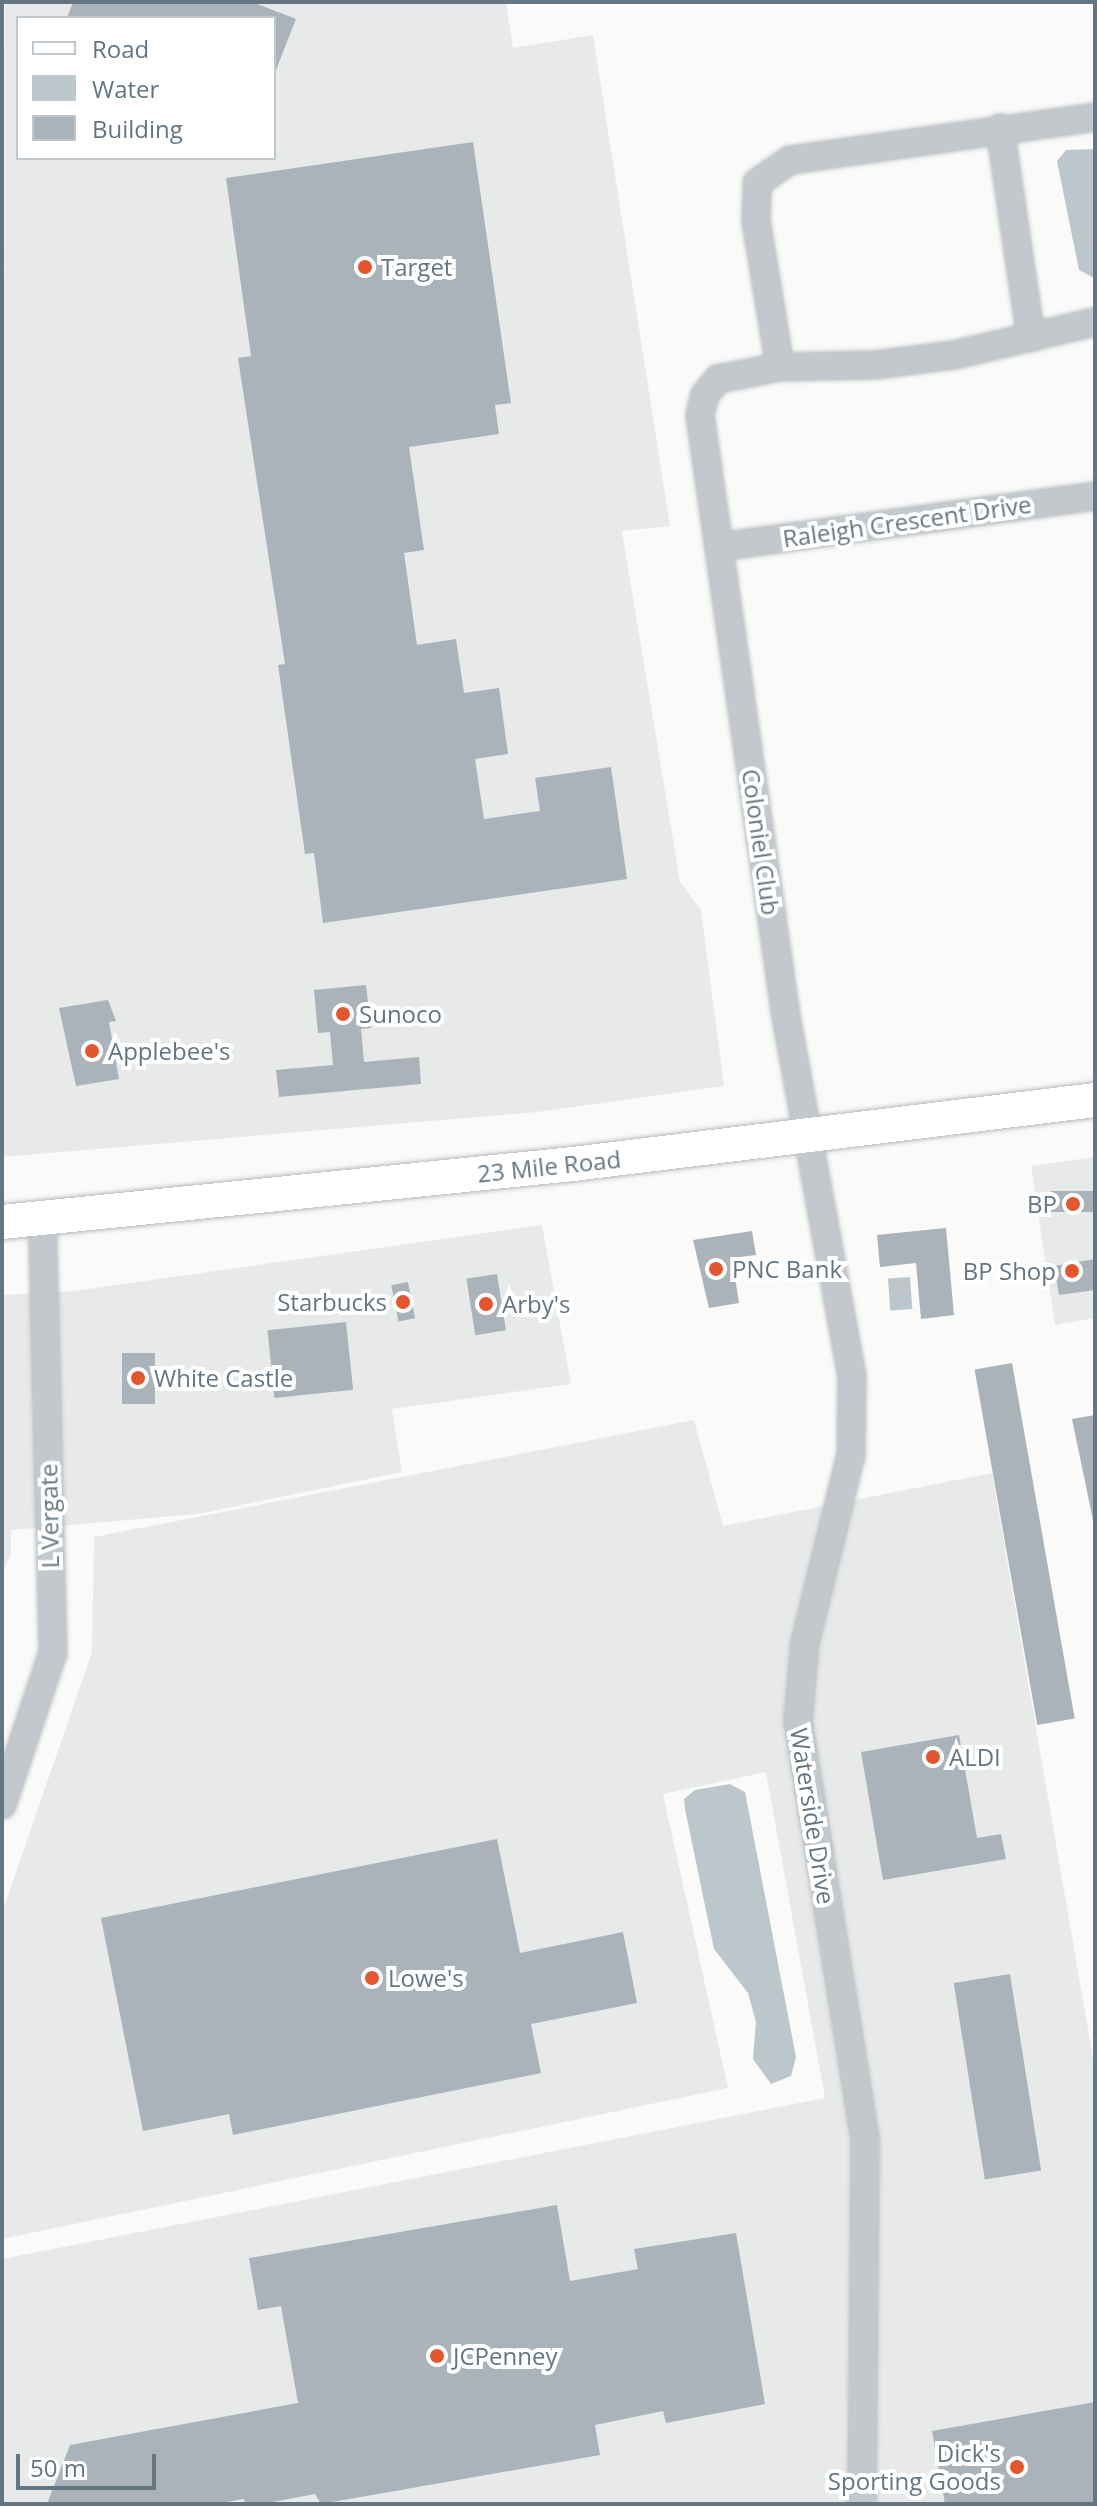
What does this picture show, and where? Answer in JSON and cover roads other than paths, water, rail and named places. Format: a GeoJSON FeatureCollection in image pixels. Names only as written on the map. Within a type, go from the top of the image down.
{"type":"FeatureCollection","features":[{"type":"Feature","properties":{"kind":"main road","name":"23 Mile Road"},"geometry":{"type":"LineString","coordinates":[[2,1222],[810,1136],[1095,1100]]}},
{"type":"Feature","properties":{"kind":"street"},"geometry":{"type":"LineString","coordinates":[[780,367],[756,220],[757,183],[790,160],[1095,117]]}},
{"type":"Feature","properties":{"kind":"street"},"geometry":{"type":"LineString","coordinates":[[1000,128],[1031,338]]}},
{"type":"Feature","properties":{"kind":"street","name":"Coloniel Club"},"geometry":{"type":"LineString","coordinates":[[810,1136],[785,1010],[700,415],[705,395],[718,379],[750,368],[875,365],[1031,338],[1095,322]]}},
{"type":"Feature","properties":{"kind":"street","name":"Raleigh Crescent Drive"},"geometry":{"type":"LineString","coordinates":[[719,547],[1095,496]]}},
{"type":"Feature","properties":{"kind":"street","name":"Waterside Drive"},"geometry":{"type":"LineString","coordinates":[[810,1136],[848,1339],[854,1427],[848,1472],[805,1643],[798,1721],[864,2126],[862,2504]]}},
{"type":"Feature","properties":{"kind":"street","name":"L Vergate"},"geometry":{"type":"LineString","coordinates":[[2,1805],[53,1653],[42,1217]]}},
{"type":"Feature","properties":{"kind":"water"},"geometry":{"type":"Polygon","coordinates":[[[1095,149],[1094,278],[1079,270],[1057,161],[1066,150],[1095,149]]]}},
{"type":"Feature","properties":{"kind":"water"},"geometry":{"type":"Polygon","coordinates":[[[910,1277],[912,1309],[890,1310],[888,1279],[910,1277]]]}},
{"type":"Feature","properties":{"kind":"water"},"geometry":{"type":"Polygon","coordinates":[[[730,1784],[745,1792],[796,2057],[791,2076],[771,2084],[753,2059],[756,2022],[748,1993],[714,1949],[685,1809],[684,1799],[695,1790],[730,1784]]]}},
{"type":"Feature","properties":{"kind":"place","name":"Target"},"geometry":{"type":"Point","coordinates":[365,267]}},
{"type":"Feature","properties":{"kind":"place","name":"Sunoco"},"geometry":{"type":"Point","coordinates":[343,1014]}},
{"type":"Feature","properties":{"kind":"place","name":"Applebee's"},"geometry":{"type":"Point","coordinates":[92,1051]}},
{"type":"Feature","properties":{"kind":"place","name":"BP"},"geometry":{"type":"Point","coordinates":[1073,1204]}},
{"type":"Feature","properties":{"kind":"place","name":"PNC Bank"},"geometry":{"type":"Point","coordinates":[716,1269]}},
{"type":"Feature","properties":{"kind":"place","name":"BP Shop"},"geometry":{"type":"Point","coordinates":[1072,1271]}},
{"type":"Feature","properties":{"kind":"place","name":"Starbucks"},"geometry":{"type":"Point","coordinates":[403,1302]}},
{"type":"Feature","properties":{"kind":"place","name":"Arby's"},"geometry":{"type":"Point","coordinates":[486,1304]}},
{"type":"Feature","properties":{"kind":"place","name":"White Castle"},"geometry":{"type":"Point","coordinates":[138,1378]}},
{"type":"Feature","properties":{"kind":"place","name":"ALDI"},"geometry":{"type":"Point","coordinates":[933,1757]}},
{"type":"Feature","properties":{"kind":"place","name":"Lowe's"},"geometry":{"type":"Point","coordinates":[372,1978]}},
{"type":"Feature","properties":{"kind":"place","name":"JCPenney"},"geometry":{"type":"Point","coordinates":[437,2356]}},
{"type":"Feature","properties":{"kind":"place","name":"Dick's Sporting Goods"},"geometry":{"type":"Point","coordinates":[1017,2467]}}]}
